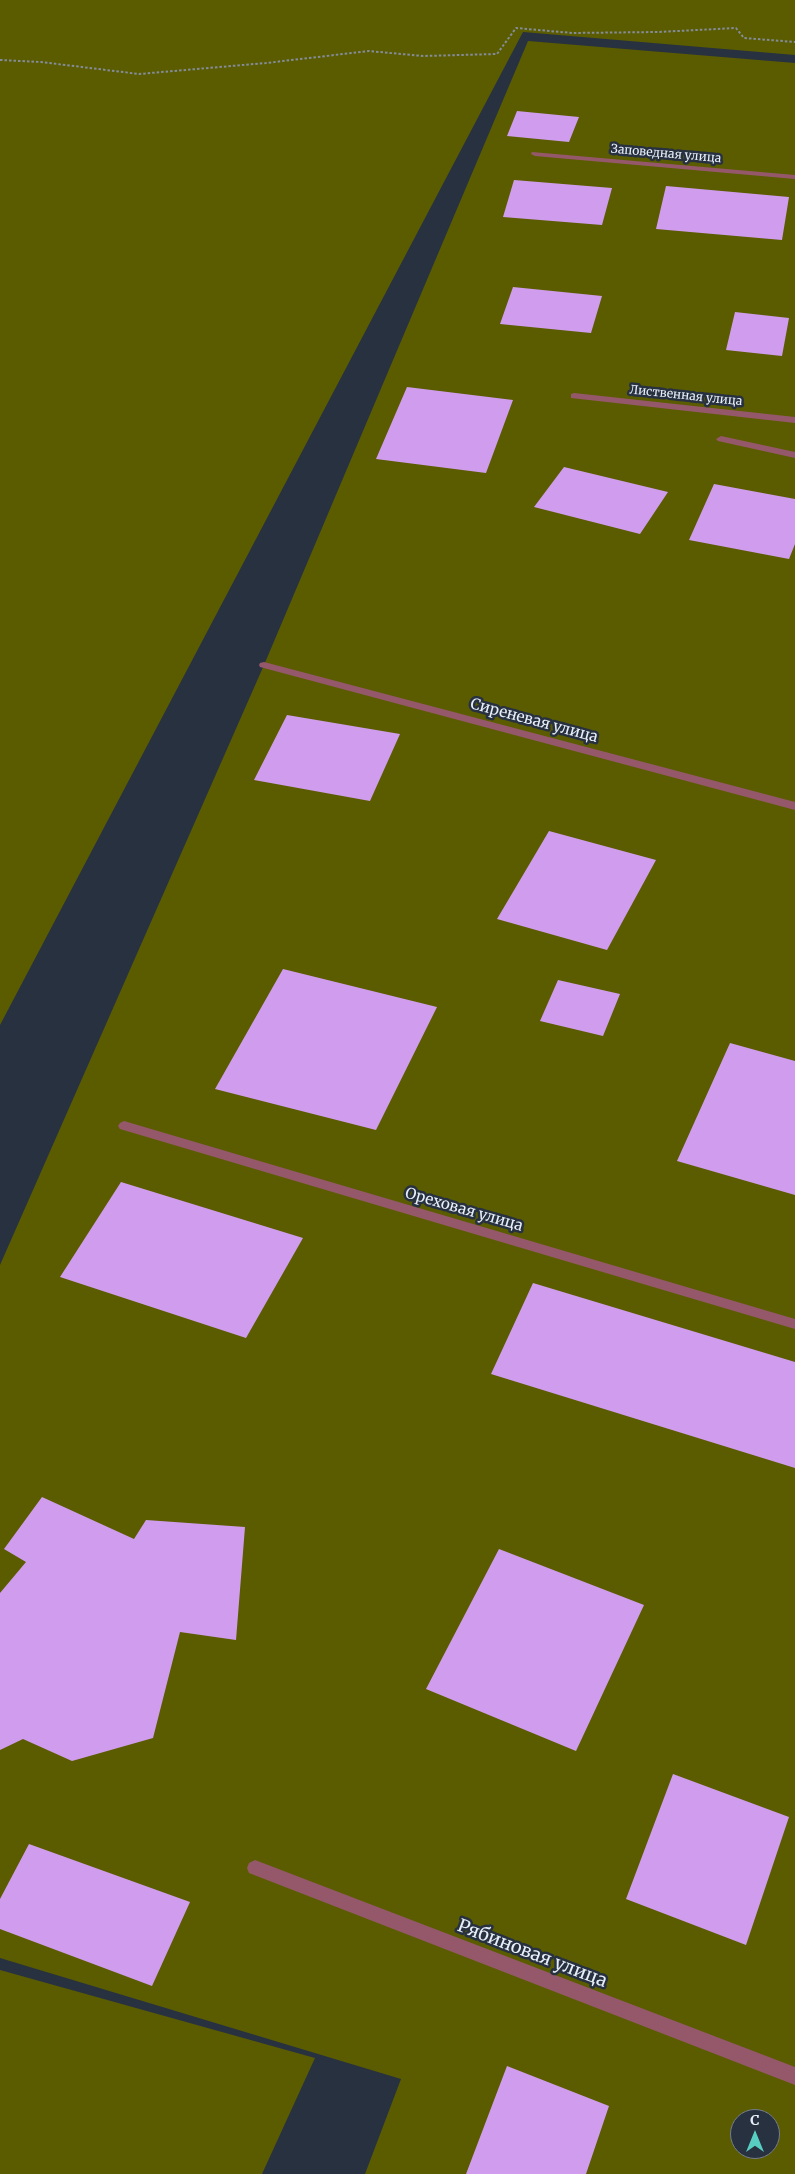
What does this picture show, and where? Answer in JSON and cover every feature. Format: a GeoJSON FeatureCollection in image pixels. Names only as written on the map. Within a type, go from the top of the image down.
{"type":"FeatureCollection","features":[{"type":"Feature","properties":{"kind":"street","name":"Заповедная улица"},"geometry":{"type":"LineString","coordinates":[[535,154],[795,177]]}},
{"type":"Feature","properties":{"kind":"street","name":"Лиственная улица"},"geometry":{"type":"LineString","coordinates":[[574,396],[795,420]]}},
{"type":"Feature","properties":{"kind":"street"},"geometry":{"type":"LineString","coordinates":[[721,439],[795,455]]}},
{"type":"Feature","properties":{"kind":"street","name":"Сиреневая улица"},"geometry":{"type":"LineString","coordinates":[[264,665],[795,806]]}},
{"type":"Feature","properties":{"kind":"street","name":"Ореховая улица"},"geometry":{"type":"LineString","coordinates":[[124,1126],[795,1324]]}},
{"type":"Feature","properties":{"kind":"street","name":"Рябиновая улица"},"geometry":{"type":"LineString","coordinates":[[255,1868],[795,2076]]}},
{"type":"Feature","properties":{"kind":"path"},"geometry":{"type":"LineString","coordinates":[[0,60],[40,62],[139,74],[266,63],[369,51],[423,56],[497,54],[516,28],[572,33],[658,32],[736,28],[744,38],[795,42]]}},
{"type":"Feature","properties":{"kind":"shaded area"},"geometry":{"type":"Polygon","coordinates":[[[0,0],[795,0],[795,55],[523,32],[0,1025],[0,0]]]}},
{"type":"Feature","properties":{"kind":"shaded area"},"geometry":{"type":"Polygon","coordinates":[[[528,41],[795,63],[795,2174],[365,2174],[401,2079],[0,1958],[0,1265],[264,665],[528,41]]]}},
{"type":"Feature","properties":{"kind":"shaded area"},"geometry":{"type":"Polygon","coordinates":[[[0,1970],[315,2058],[262,2174],[0,2174],[0,1970]]]}},
{"type":"Feature","properties":{"kind":"building"},"geometry":{"type":"Polygon","coordinates":[[[517,111],[579,117],[569,142],[507,136],[517,111]]]}},
{"type":"Feature","properties":{"kind":"building"},"geometry":{"type":"Polygon","coordinates":[[[514,180],[612,188],[602,225],[503,217],[514,180]]]}},
{"type":"Feature","properties":{"kind":"building"},"geometry":{"type":"Polygon","coordinates":[[[666,186],[789,197],[782,240],[656,229],[666,186]]]}},
{"type":"Feature","properties":{"kind":"building"},"geometry":{"type":"Polygon","coordinates":[[[513,287],[602,296],[591,333],[500,324],[513,287]]]}},
{"type":"Feature","properties":{"kind":"building"},"geometry":{"type":"Polygon","coordinates":[[[735,312],[789,318],[782,356],[726,350],[735,312]]]}},
{"type":"Feature","properties":{"kind":"building"},"geometry":{"type":"Polygon","coordinates":[[[407,387],[513,400],[486,473],[376,459],[407,387]]]}},
{"type":"Feature","properties":{"kind":"building"},"geometry":{"type":"Polygon","coordinates":[[[564,467],[668,492],[640,534],[534,507],[564,467]]]}},
{"type":"Feature","properties":{"kind":"building"},"geometry":{"type":"Polygon","coordinates":[[[714,484],[795,499],[795,544],[789,559],[689,540],[714,484]]]}},
{"type":"Feature","properties":{"kind":"building"},"geometry":{"type":"Polygon","coordinates":[[[287,715],[400,734],[370,801],[254,780],[287,715]]]}},
{"type":"Feature","properties":{"kind":"building"},"geometry":{"type":"Polygon","coordinates":[[[549,831],[656,860],[607,950],[497,919],[549,831]]]}},
{"type":"Feature","properties":{"kind":"building"},"geometry":{"type":"Polygon","coordinates":[[[283,969],[437,1007],[376,1130],[215,1089],[283,969]]]}},
{"type":"Feature","properties":{"kind":"building"},"geometry":{"type":"Polygon","coordinates":[[[558,980],[620,994],[603,1036],[540,1021],[558,980]]]}},
{"type":"Feature","properties":{"kind":"building"},"geometry":{"type":"Polygon","coordinates":[[[730,1043],[795,1061],[795,1195],[677,1161],[730,1043]]]}},
{"type":"Feature","properties":{"kind":"building"},"geometry":{"type":"Polygon","coordinates":[[[121,1182],[303,1238],[246,1338],[60,1277],[121,1182]]]}},
{"type":"Feature","properties":{"kind":"building"},"geometry":{"type":"Polygon","coordinates":[[[533,1283],[795,1362],[795,1468],[491,1374],[533,1283]]]}},
{"type":"Feature","properties":{"kind":"building"},"geometry":{"type":"Polygon","coordinates":[[[42,1497],[134,1539],[146,1520],[245,1527],[236,1640],[180,1632],[153,1738],[72,1761],[23,1739],[0,1750],[0,1593],[26,1562],[4,1549],[42,1497]]]}},
{"type":"Feature","properties":{"kind":"building"},"geometry":{"type":"Polygon","coordinates":[[[499,1549],[644,1605],[576,1751],[426,1689],[499,1549]]]}},
{"type":"Feature","properties":{"kind":"building"},"geometry":{"type":"Polygon","coordinates":[[[673,1774],[789,1817],[746,1945],[626,1899],[673,1774]]]}},
{"type":"Feature","properties":{"kind":"building"},"geometry":{"type":"Polygon","coordinates":[[[29,1844],[190,1902],[152,1986],[0,1929],[0,1899],[29,1844]]]}},
{"type":"Feature","properties":{"kind":"building"},"geometry":{"type":"Polygon","coordinates":[[[507,2066],[609,2106],[586,2174],[466,2174],[507,2066]]]}}]}
